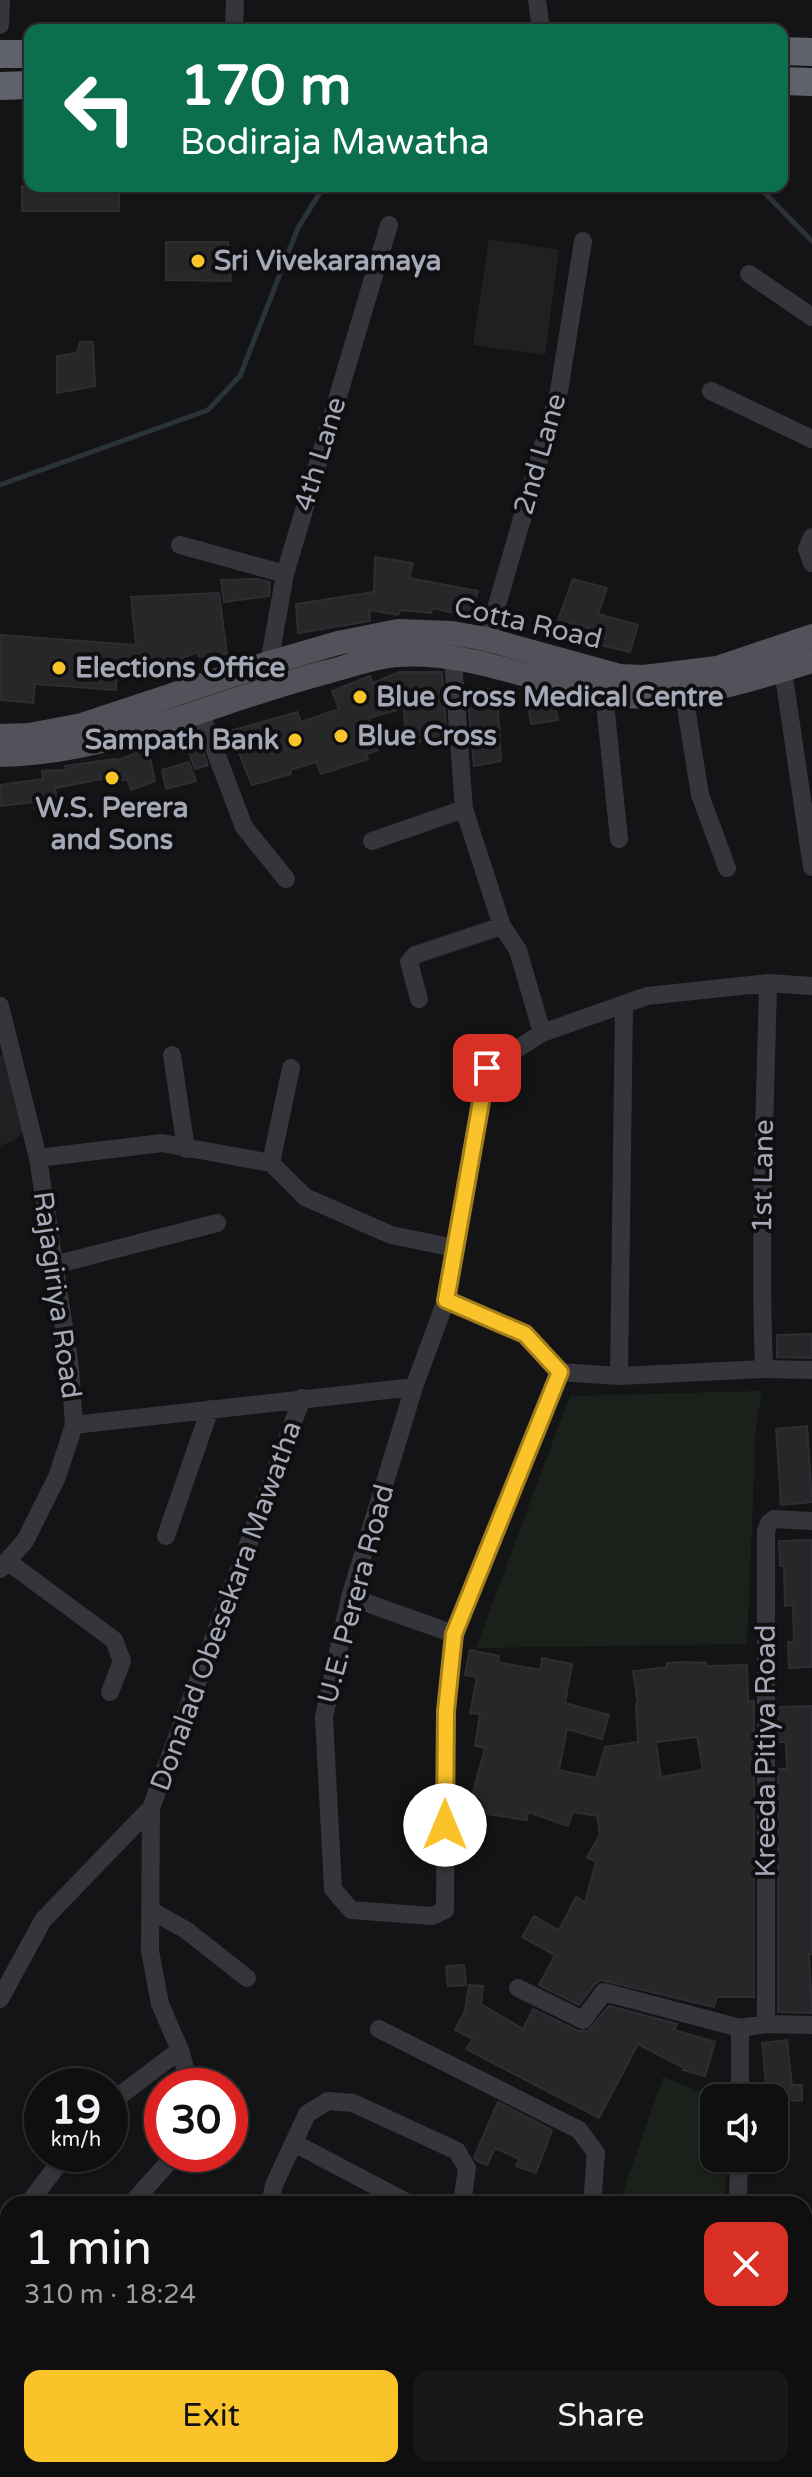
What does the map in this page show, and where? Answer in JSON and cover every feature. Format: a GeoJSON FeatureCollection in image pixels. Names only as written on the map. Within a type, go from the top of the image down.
{"type":"FeatureCollection","features":[{"type":"Feature","properties":{"kind":"highway"},"geometry":{"type":"LineString","coordinates":[[788,51],[812,52]]}},
{"type":"Feature","properties":{"kind":"highway"},"geometry":{"type":"LineString","coordinates":[[0,54],[24,54]]}},
{"type":"Feature","properties":{"kind":"highway"},"geometry":{"type":"LineString","coordinates":[[788,81],[812,82]]}},
{"type":"Feature","properties":{"kind":"highway"},"geometry":{"type":"LineString","coordinates":[[0,86],[24,85]]}},
{"type":"Feature","properties":{"kind":"main road","name":"Cotta Road"},"geometry":{"type":"LineString","coordinates":[[0,736],[29,735],[82,725],[117,724],[200,711],[338,643],[398,631],[452,633],[486,639],[620,676],[644,677],[717,668],[812,636]]}},
{"type":"Feature","properties":{"kind":"main road","name":"Cotta Road"},"geometry":{"type":"LineString","coordinates":[[0,755],[86,744],[117,724],[274,673],[397,655],[452,658],[604,694],[650,698],[684,695],[812,661]]}},
{"type":"Feature","properties":{"kind":"street"},"geometry":{"type":"LineString","coordinates":[[0,25],[1,0]]}},
{"type":"Feature","properties":{"kind":"street"},"geometry":{"type":"LineString","coordinates":[[234,24],[235,0]]}},
{"type":"Feature","properties":{"kind":"street"},"geometry":{"type":"LineString","coordinates":[[537,0],[540,24]]}},
{"type":"Feature","properties":{"kind":"street","name":"4th Lane"},"geometry":{"type":"LineString","coordinates":[[274,673],[285,574],[389,225]]}},
{"type":"Feature","properties":{"kind":"street","name":"2nd Lane"},"geometry":{"type":"LineString","coordinates":[[482,664],[486,639],[559,391],[583,241]]}},
{"type":"Feature","properties":{"kind":"street"},"geometry":{"type":"LineString","coordinates":[[749,274],[812,317]]}},
{"type":"Feature","properties":{"kind":"street"},"geometry":{"type":"LineString","coordinates":[[711,391],[812,439]]}},
{"type":"Feature","properties":{"kind":"street"},"geometry":{"type":"LineString","coordinates":[[812,537],[807,549],[812,563]]}},
{"type":"Feature","properties":{"kind":"street"},"geometry":{"type":"LineString","coordinates":[[180,545],[285,574]]}},
{"type":"Feature","properties":{"kind":"street"},"geometry":{"type":"LineString","coordinates":[[452,633],[464,809],[502,926],[518,950],[542,1033]]}},
{"type":"Feature","properties":{"kind":"street"},"geometry":{"type":"LineString","coordinates":[[783,670],[812,867]]}},
{"type":"Feature","properties":{"kind":"street"},"geometry":{"type":"LineString","coordinates":[[604,694],[619,839]]}},
{"type":"Feature","properties":{"kind":"street"},"geometry":{"type":"LineString","coordinates":[[684,695],[700,795],[727,868]]}},
{"type":"Feature","properties":{"kind":"street"},"geometry":{"type":"LineString","coordinates":[[200,711],[244,827],[286,879]]}},
{"type":"Feature","properties":{"kind":"street"},"geometry":{"type":"LineString","coordinates":[[372,841],[464,809]]}},
{"type":"Feature","properties":{"kind":"street"},"geometry":{"type":"LineString","coordinates":[[419,999],[409,962],[415,955],[502,926]]}},
{"type":"Feature","properties":{"kind":"street","name":"U.E. Perera Road"},"geometry":{"type":"LineString","coordinates":[[560,1372],[454,1634],[446,1711],[445,1910],[432,1916],[351,1910],[333,1889],[324,1717],[350,1597],[414,1387],[446,1300],[487,1068],[542,1033],[647,996],[768,983],[812,986]]}},
{"type":"Feature","properties":{"kind":"street","name":"1st Lane"},"geometry":{"type":"LineString","coordinates":[[764,1369],[761,1294],[768,983]]}},
{"type":"Feature","properties":{"kind":"street"},"geometry":{"type":"LineString","coordinates":[[619,1376],[624,1004]]}},
{"type":"Feature","properties":{"kind":"street","name":"Rajagiriya Road"},"geometry":{"type":"LineString","coordinates":[[0,1009],[38,1158],[70,1367],[74,1425],[57,1477],[25,1541],[3,1565]]}},
{"type":"Feature","properties":{"kind":"street"},"geometry":{"type":"LineString","coordinates":[[172,1055],[186,1149]]}},
{"type":"Feature","properties":{"kind":"street"},"geometry":{"type":"LineString","coordinates":[[271,1163],[291,1068]]}},
{"type":"Feature","properties":{"kind":"street"},"geometry":{"type":"LineString","coordinates":[[38,1158],[162,1143],[271,1163],[305,1197],[391,1235],[455,1248]]}},
{"type":"Feature","properties":{"kind":"street"},"geometry":{"type":"LineString","coordinates":[[54,1265],[217,1223]]}},
{"type":"Feature","properties":{"kind":"street"},"geometry":{"type":"LineString","coordinates":[[446,1300],[525,1334],[560,1372],[619,1376],[764,1369],[812,1370]]}},
{"type":"Feature","properties":{"kind":"street","name":"Donalad Obesekara Mawatha"},"geometry":{"type":"LineString","coordinates":[[74,1425],[414,1387]]}},
{"type":"Feature","properties":{"kind":"street","name":"Donalad Obesekara Mawatha"},"geometry":{"type":"LineString","coordinates":[[0,1999],[43,1920],[151,1808],[302,1398]]}},
{"type":"Feature","properties":{"kind":"street"},"geometry":{"type":"LineString","coordinates":[[166,1536],[210,1409]]}},
{"type":"Feature","properties":{"kind":"street","name":"Kreeda Pitiya Road"},"geometry":{"type":"LineString","coordinates":[[766,2024],[766,1531],[774,1519],[812,1521]]}},
{"type":"Feature","properties":{"kind":"street"},"geometry":{"type":"LineString","coordinates":[[3,1565],[114,1640],[122,1661],[110,1692]]}},
{"type":"Feature","properties":{"kind":"street"},"geometry":{"type":"LineString","coordinates":[[350,1597],[454,1634]]}},
{"type":"Feature","properties":{"kind":"street"},"geometry":{"type":"LineString","coordinates":[[151,1808],[150,1951],[160,2004],[185,2068]]}},
{"type":"Feature","properties":{"kind":"street"},"geometry":{"type":"LineString","coordinates":[[150,1910],[186,1930],[247,1978]]}},
{"type":"Feature","properties":{"kind":"street"},"geometry":{"type":"LineString","coordinates":[[518,1988],[583,2020],[604,1992],[740,2028],[766,2024],[812,2025]]}},
{"type":"Feature","properties":{"kind":"street"},"geometry":{"type":"LineString","coordinates":[[740,2028],[740,2084]]}},
{"type":"Feature","properties":{"kind":"street"},"geometry":{"type":"LineString","coordinates":[[379,2029],[579,2130],[596,2153],[593,2196]]}},
{"type":"Feature","properties":{"kind":"street"},"geometry":{"type":"LineString","coordinates":[[128,2089],[180,2050]]}},
{"type":"Feature","properties":{"kind":"street"},"geometry":{"type":"LineString","coordinates":[[272,2196],[307,2114],[328,2101],[353,2103],[457,2151],[467,2168],[463,2196]]}},
{"type":"Feature","properties":{"kind":"street"},"geometry":{"type":"LineString","coordinates":[[294,2143],[395,2196]]}},
{"type":"Feature","properties":{"kind":"street"},"geometry":{"type":"LineString","coordinates":[[34,2196],[52,2172]]}},
{"type":"Feature","properties":{"kind":"street"},"geometry":{"type":"LineString","coordinates":[[138,2196],[160,2172]]}},
{"type":"Feature","properties":{"kind":"street"},"geometry":{"type":"LineString","coordinates":[[738,2196],[739,2172]]}},
{"type":"Feature","properties":{"kind":"shaded area"},"geometry":{"type":"Polygon","coordinates":[[[489,239],[559,250],[545,355],[473,345],[489,239]]]}},
{"type":"Feature","properties":{"kind":"shaded area"},"geometry":{"type":"Polygon","coordinates":[[[6,1054],[23,1129],[17,1139],[0,1146],[0,1055],[6,1054]]]}},
{"type":"Feature","properties":{"kind":"shaded area"},"geometry":{"type":"Polygon","coordinates":[[[762,1391],[756,1425],[747,1644],[476,1648],[570,1396],[762,1391]]]}},
{"type":"Feature","properties":{"kind":"shaded area"},"geometry":{"type":"Polygon","coordinates":[[[663,2077],[700,2092],[700,2172],[727,2172],[724,2196],[622,2196],[663,2077]]]}},
{"type":"Feature","properties":{"kind":"building"},"geometry":{"type":"Polygon","coordinates":[[[22,186],[24,192],[119,192],[119,211],[22,211],[22,186]]]}},
{"type":"Feature","properties":{"kind":"building","name":"Sri Vivekaramaya"},"geometry":{"type":"Polygon","coordinates":[[[166,242],[228,242],[231,281],[166,280],[166,242]]]}},
{"type":"Feature","properties":{"kind":"building"},"geometry":{"type":"Polygon","coordinates":[[[80,342],[93,342],[95,386],[57,393],[57,356],[77,353],[80,342]]]}},
{"type":"Feature","properties":{"kind":"building"},"geometry":{"type":"Polygon","coordinates":[[[375,557],[413,563],[409,578],[478,591],[471,617],[433,608],[431,613],[400,610],[398,615],[369,610],[370,621],[298,633],[296,604],[374,592],[375,557]]]}},
{"type":"Feature","properties":{"kind":"building"},"geometry":{"type":"Polygon","coordinates":[[[257,579],[270,582],[269,596],[224,602],[221,580],[257,579]]]}},
{"type":"Feature","properties":{"kind":"building"},"geometry":{"type":"Polygon","coordinates":[[[573,579],[607,588],[598,614],[638,625],[630,652],[591,643],[596,630],[558,620],[573,579]]]}},
{"type":"Feature","properties":{"kind":"building"},"geometry":{"type":"Polygon","coordinates":[[[219,593],[227,654],[199,657],[198,652],[178,660],[117,669],[116,690],[35,684],[33,703],[0,700],[0,635],[136,645],[131,597],[219,593]]]}},
{"type":"Feature","properties":{"kind":"building"},"geometry":{"type":"Polygon","coordinates":[[[399,672],[442,672],[447,738],[406,744],[404,708],[369,718],[378,750],[366,754],[368,759],[321,774],[316,762],[290,770],[291,774],[252,785],[230,731],[297,712],[301,722],[339,709],[332,691],[370,676],[373,683],[399,672]]]}},
{"type":"Feature","properties":{"kind":"building"},"geometry":{"type":"Polygon","coordinates":[[[467,689],[497,689],[501,761],[474,766],[467,689]]]}},
{"type":"Feature","properties":{"kind":"building"},"geometry":{"type":"Polygon","coordinates":[[[526,692],[554,698],[558,720],[531,724],[526,692]]]}},
{"type":"Feature","properties":{"kind":"building"},"geometry":{"type":"Polygon","coordinates":[[[195,732],[208,765],[195,769],[183,736],[195,732]]]}},
{"type":"Feature","properties":{"kind":"building"},"geometry":{"type":"Polygon","coordinates":[[[148,748],[155,781],[131,790],[127,779],[108,784],[107,778],[55,788],[58,804],[35,809],[34,802],[0,806],[0,785],[43,779],[42,771],[66,770],[65,766],[116,761],[148,748]]]}},
{"type":"Feature","properties":{"kind":"building"},"geometry":{"type":"Polygon","coordinates":[[[189,762],[196,781],[166,789],[162,770],[189,762]]]}},
{"type":"Feature","properties":{"kind":"building"},"geometry":{"type":"Polygon","coordinates":[[[812,1334],[812,1358],[777,1357],[777,1335],[812,1334]]]}},
{"type":"Feature","properties":{"kind":"building"},"geometry":{"type":"Polygon","coordinates":[[[807,1426],[812,1502],[781,1505],[776,1429],[807,1426]]]}},
{"type":"Feature","properties":{"kind":"building"},"geometry":{"type":"Polygon","coordinates":[[[812,1540],[812,1667],[789,1668],[788,1642],[794,1642],[793,1605],[785,1606],[784,1566],[780,1566],[779,1541],[812,1540]]]}},
{"type":"Feature","properties":{"kind":"building"},"geometry":{"type":"Polygon","coordinates":[[[470,1650],[499,1656],[498,1662],[540,1670],[542,1658],[572,1664],[565,1703],[609,1715],[602,1739],[567,1729],[559,1770],[596,1778],[605,1747],[638,1742],[638,1704],[633,1671],[667,1667],[667,1663],[747,1665],[748,1701],[754,1701],[754,1997],[717,1997],[714,2007],[601,1980],[579,2005],[539,1985],[555,1955],[522,1937],[534,1916],[559,1930],[576,1897],[585,1902],[596,1862],[587,1857],[600,1835],[597,1816],[573,1812],[568,1826],[528,1812],[527,1820],[480,1813],[482,1798],[472,1796],[485,1748],[475,1746],[480,1714],[470,1713],[477,1677],[465,1675],[470,1650]],[[697,1737],[656,1742],[661,1777],[703,1770],[697,1737]]]}},
{"type":"Feature","properties":{"kind":"building"},"geometry":{"type":"Polygon","coordinates":[[[812,1706],[812,1954],[809,1954],[812,2013],[778,2012],[778,1769],[787,1769],[786,1742],[778,1742],[778,1707],[812,1706]]]}},
{"type":"Feature","properties":{"kind":"building"},"geometry":{"type":"Polygon","coordinates":[[[464,1965],[466,1985],[448,1986],[446,1966],[464,1965]]]}},
{"type":"Feature","properties":{"kind":"building"},"geometry":{"type":"Polygon","coordinates":[[[469,1985],[483,1986],[481,2004],[523,2029],[533,2009],[578,2031],[588,2031],[609,2006],[677,2024],[674,2030],[715,2042],[705,2076],[683,2070],[638,2044],[599,2118],[466,2049],[473,2039],[455,2030],[465,2011],[469,1985]]]}},
{"type":"Feature","properties":{"kind":"building"},"geometry":{"type":"Polygon","coordinates":[[[787,2040],[792,2085],[802,2085],[802,2101],[788,2100],[788,2084],[766,2084],[762,2043],[787,2040]]]}},
{"type":"Feature","properties":{"kind":"building"},"geometry":{"type":"Polygon","coordinates":[[[498,2102],[552,2130],[536,2173],[516,2166],[519,2159],[495,2148],[487,2165],[474,2157],[498,2102]]]}},
{"type":"Feature","properties":{"kind":"waterway"},"geometry":{"type":"LineString","coordinates":[[0,485],[208,410],[240,376],[298,228],[320,192]]}},
{"type":"Feature","properties":{"kind":"waterway"},"geometry":{"type":"LineString","coordinates":[[764,192],[812,241]]}},
{"type":"Feature","properties":{"kind":"place","name":"Sri Vivekaramaya"},"geometry":{"type":"Point","coordinates":[198,261]}},
{"type":"Feature","properties":{"kind":"place","name":"Elections Office"},"geometry":{"type":"Point","coordinates":[59,668]}},
{"type":"Feature","properties":{"kind":"place","name":"Blue Cross Medical Centre"},"geometry":{"type":"Point","coordinates":[360,697]}},
{"type":"Feature","properties":{"kind":"place","name":"Blue Cross"},"geometry":{"type":"Point","coordinates":[341,736]}},
{"type":"Feature","properties":{"kind":"place","name":"Sampath Bank"},"geometry":{"type":"Point","coordinates":[295,740]}},
{"type":"Feature","properties":{"kind":"place","name":"W.S. Perera and Sons"},"geometry":{"type":"Point","coordinates":[112,778]}},
{"type":"Feature","properties":{"kind":"route"},"geometry":{"type":"LineString","coordinates":[[445,1825],[446,1711],[454,1634],[560,1372],[525,1334],[446,1300],[487,1068]]}}]}
